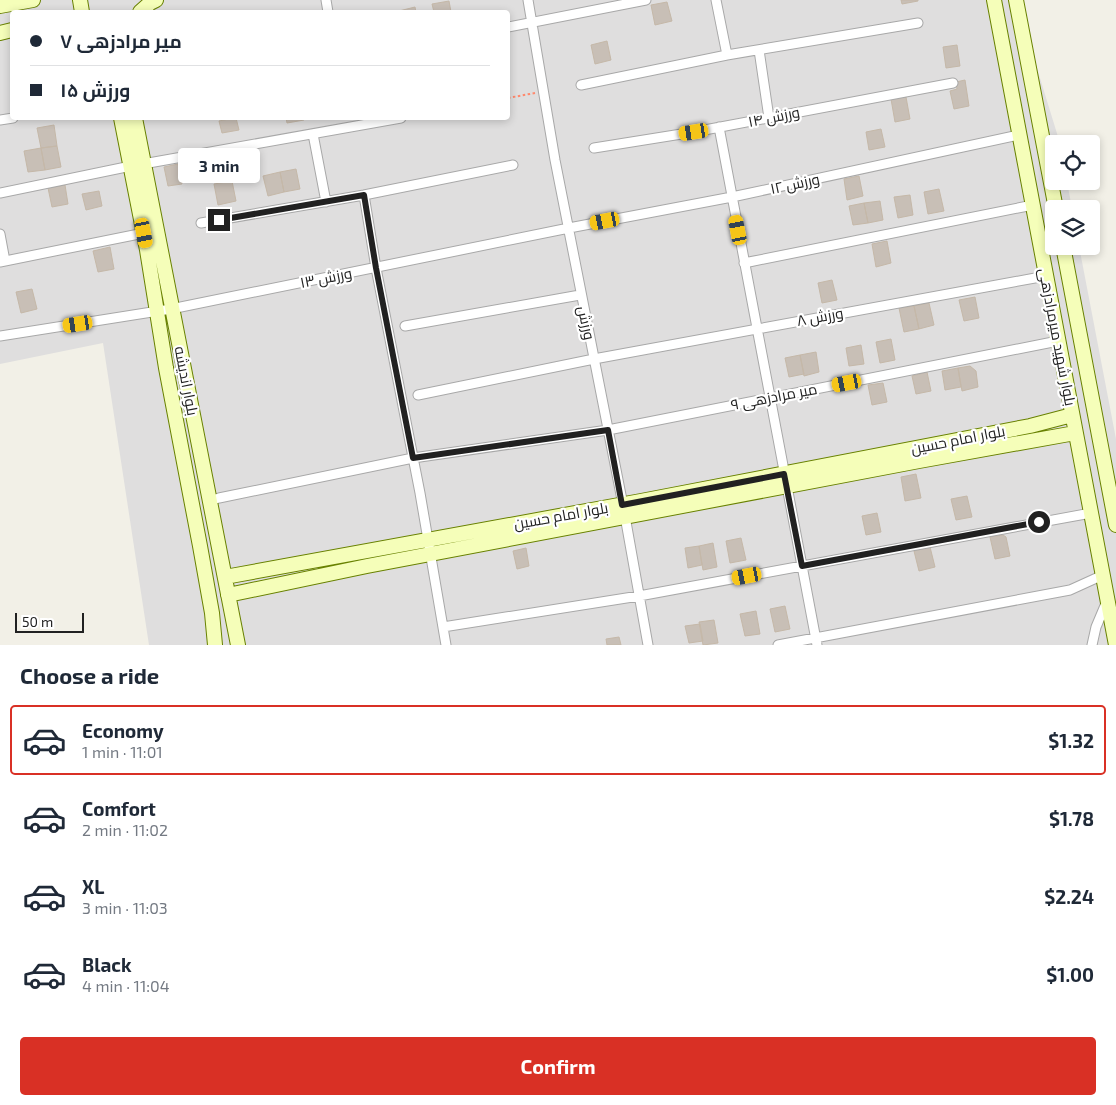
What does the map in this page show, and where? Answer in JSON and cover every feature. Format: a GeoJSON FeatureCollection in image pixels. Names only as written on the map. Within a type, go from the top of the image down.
{"type":"FeatureCollection","features":[{"type":"Feature","properties":{"kind":"street"},"geometry":{"type":"LineString","coordinates":[[0,6],[33,0]]}},
{"type":"Feature","properties":{"kind":"street"},"geometry":{"type":"LineString","coordinates":[[141,10],[156,0]]}},
{"type":"Feature","properties":{"kind":"street","name":"ورزش"},"geometry":{"type":"LineString","coordinates":[[528,0],[580,295],[624,511],[648,645]]}},
{"type":"Feature","properties":{"kind":"street"},"geometry":{"type":"LineString","coordinates":[[510,27],[646,0]]}},
{"type":"Feature","properties":{"kind":"street"},"geometry":{"type":"LineString","coordinates":[[716,0],[727,55]]}},
{"type":"Feature","properties":{"kind":"street","name":"بلوار شهید میرمرادزهی"},"geometry":{"type":"LineString","coordinates":[[994,0],[1116,645]]}},
{"type":"Feature","properties":{"kind":"street"},"geometry":{"type":"LineString","coordinates":[[1016,0],[1054,200]]}},
{"type":"Feature","properties":{"kind":"street"},"geometry":{"type":"LineString","coordinates":[[581,85],[727,55],[918,23]]}},
{"type":"Feature","properties":{"kind":"street"},"geometry":{"type":"LineString","coordinates":[[759,50],[769,118]]}},
{"type":"Feature","properties":{"kind":"street","name":"ورزش ۱۴"},"geometry":{"type":"LineString","coordinates":[[594,148],[719,128],[952,83]]}},
{"type":"Feature","properties":{"kind":"street","name":"بلوار اندیشه"},"geometry":{"type":"LineString","coordinates":[[122,120],[137,165],[171,309],[238,645]]}},
{"type":"Feature","properties":{"kind":"street","name":"بلوار اندیشه"},"geometry":{"type":"LineString","coordinates":[[134,120],[144,233],[166,368],[212,613],[215,645]]}},
{"type":"Feature","properties":{"kind":"street"},"geometry":{"type":"LineString","coordinates":[[345,120],[347,128]]}},
{"type":"Feature","properties":{"kind":"street"},"geometry":{"type":"LineString","coordinates":[[0,193],[137,165],[390,120]]}},
{"type":"Feature","properties":{"kind":"street"},"geometry":{"type":"LineString","coordinates":[[719,128],[816,642]]}},
{"type":"Feature","properties":{"kind":"street"},"geometry":{"type":"LineString","coordinates":[[313,134],[326,202]]}},
{"type":"Feature","properties":{"kind":"street","name":"ورزش ۱۲"},"geometry":{"type":"LineString","coordinates":[[569,228],[732,197],[1019,134]]}},
{"type":"Feature","properties":{"kind":"street"},"geometry":{"type":"LineString","coordinates":[[201,223],[364,195],[513,165]]}},
{"type":"Feature","properties":{"kind":"street"},"geometry":{"type":"LineString","coordinates":[[364,195],[446,645]]}},
{"type":"Feature","properties":{"kind":"street"},"geometry":{"type":"LineString","coordinates":[[744,263],[1033,205]]}},
{"type":"Feature","properties":{"kind":"street","name":"ورزش ۱۳"},"geometry":{"type":"LineString","coordinates":[[0,336],[171,309],[569,228]]}},
{"type":"Feature","properties":{"kind":"street"},"geometry":{"type":"LineString","coordinates":[[0,234],[2,261],[144,233]]}},
{"type":"Feature","properties":{"kind":"street","name":"بلوار شهید میرمرادزهی"},"geometry":{"type":"LineString","coordinates":[[1065,255],[1116,525]]}},
{"type":"Feature","properties":{"kind":"street","name":"ورزش ۸"},"geometry":{"type":"LineString","coordinates":[[418,395],[594,359],[1046,276]]}},
{"type":"Feature","properties":{"kind":"street"},"geometry":{"type":"LineString","coordinates":[[405,326],[580,295]]}},
{"type":"Feature","properties":{"kind":"street","name":"میر مرادزهی ۹"},"geometry":{"type":"LineString","coordinates":[[209,501],[413,458],[608,430],[1058,341]]}},
{"type":"Feature","properties":{"kind":"street","name":"بلوار امام حسین"},"geometry":{"type":"LineString","coordinates":[[225,577],[429,547],[624,511],[785,480],[1072,416]]}},
{"type":"Feature","properties":{"kind":"street","name":"بلوار امام حسین"},"geometry":{"type":"LineString","coordinates":[[785,480],[1076,433]]}},
{"type":"Feature","properties":{"kind":"street"},"geometry":{"type":"LineString","coordinates":[[443,627],[639,596],[1091,513]]}},
{"type":"Feature","properties":{"kind":"street","name":"بلوار امام حسین"},"geometry":{"type":"LineString","coordinates":[[228,594],[429,547]]}},
{"type":"Feature","properties":{"kind":"street"},"geometry":{"type":"LineString","coordinates":[[778,645],[816,642],[1070,590],[1102,575]]}},
{"type":"Feature","properties":{"kind":"street"},"geometry":{"type":"LineString","coordinates":[[1092,645],[1096,627],[1107,600]]}},
{"type":"Feature","properties":{"kind":"path"},"geometry":{"type":"LineString","coordinates":[[510,98],[543,91]]}},
{"type":"Feature","properties":{"kind":"shaded area"},"geometry":{"type":"Polygon","coordinates":[[[0,0],[1016,0],[1057,135],[1045,135],[1045,190],[1069,190],[1070,200],[1045,200],[1045,255],[1081,255],[1116,439],[1116,645],[149,645],[103,343],[0,364],[0,0]]]}},
{"type":"Feature","properties":{"kind":"building"},"geometry":{"type":"Polygon","coordinates":[[[901,0],[918,0],[918,1],[902,4],[901,0]]]}},
{"type":"Feature","properties":{"kind":"building"},"geometry":{"type":"Polygon","coordinates":[[[449,1],[451,10],[434,10],[432,4],[449,1]]]}},
{"type":"Feature","properties":{"kind":"building"},"geometry":{"type":"Polygon","coordinates":[[[667,2],[672,21],[655,25],[651,5],[667,2]]]}},
{"type":"Feature","properties":{"kind":"building"},"geometry":{"type":"Polygon","coordinates":[[[415,7],[416,10],[403,10],[415,7]]]}},
{"type":"Feature","properties":{"kind":"building"},"geometry":{"type":"Polygon","coordinates":[[[607,41],[611,60],[595,64],[591,45],[607,41]]]}},
{"type":"Feature","properties":{"kind":"building"},"geometry":{"type":"Polygon","coordinates":[[[957,45],[960,66],[946,68],[943,47],[957,45]]]}},
{"type":"Feature","properties":{"kind":"building"},"geometry":{"type":"Polygon","coordinates":[[[965,80],[969,106],[954,109],[950,91],[957,89],[956,82],[965,80]]]}},
{"type":"Feature","properties":{"kind":"building"},"geometry":{"type":"Polygon","coordinates":[[[906,97],[910,119],[895,122],[891,99],[906,97]]]}},
{"type":"Feature","properties":{"kind":"building"},"geometry":{"type":"Polygon","coordinates":[[[236,120],[239,130],[222,133],[219,121],[236,120]]]}},
{"type":"Feature","properties":{"kind":"building"},"geometry":{"type":"Polygon","coordinates":[[[286,120],[304,120],[287,123],[286,120]]]}},
{"type":"Feature","properties":{"kind":"building"},"geometry":{"type":"Polygon","coordinates":[[[54,125],[57,146],[41,148],[37,128],[54,125]]]}},
{"type":"Feature","properties":{"kind":"building"},"geometry":{"type":"Polygon","coordinates":[[[881,129],[885,147],[869,150],[866,132],[881,129]]]}},
{"type":"Feature","properties":{"kind":"building"},"geometry":{"type":"Polygon","coordinates":[[[57,146],[61,167],[45,170],[41,148],[57,146]]]}},
{"type":"Feature","properties":{"kind":"building"},"geometry":{"type":"Polygon","coordinates":[[[41,148],[45,170],[28,172],[24,151],[41,148]]]}},
{"type":"Feature","properties":{"kind":"building"},"geometry":{"type":"Polygon","coordinates":[[[178,164],[182,184],[168,186],[164,167],[178,164]]]}},
{"type":"Feature","properties":{"kind":"building"},"geometry":{"type":"Polygon","coordinates":[[[296,169],[300,189],[284,192],[280,172],[296,169]]]}},
{"type":"Feature","properties":{"kind":"building"},"geometry":{"type":"Polygon","coordinates":[[[280,172],[284,192],[268,196],[263,176],[280,172]]]}},
{"type":"Feature","properties":{"kind":"building"},"geometry":{"type":"Polygon","coordinates":[[[859,176],[863,196],[847,200],[844,179],[859,176]]]}},
{"type":"Feature","properties":{"kind":"building"},"geometry":{"type":"Polygon","coordinates":[[[232,181],[236,201],[218,205],[214,184],[232,181]]]}},
{"type":"Feature","properties":{"kind":"building"},"geometry":{"type":"Polygon","coordinates":[[[65,185],[68,204],[52,207],[48,188],[65,185]]]}},
{"type":"Feature","properties":{"kind":"building"},"geometry":{"type":"Polygon","coordinates":[[[939,189],[944,211],[928,214],[924,192],[939,189]]]}},
{"type":"Feature","properties":{"kind":"building"},"geometry":{"type":"Polygon","coordinates":[[[99,191],[102,206],[86,210],[82,194],[99,191]]]}},
{"type":"Feature","properties":{"kind":"building"},"geometry":{"type":"Polygon","coordinates":[[[910,195],[913,215],[898,218],[894,197],[910,195]]]}},
{"type":"Feature","properties":{"kind":"building"},"geometry":{"type":"Polygon","coordinates":[[[880,201],[883,220],[868,223],[864,203],[880,201]]]}},
{"type":"Feature","properties":{"kind":"building"},"geometry":{"type":"Polygon","coordinates":[[[864,203],[868,223],[853,225],[849,206],[864,203]]]}},
{"type":"Feature","properties":{"kind":"building"},"geometry":{"type":"Polygon","coordinates":[[[887,241],[891,263],[876,267],[872,244],[887,241]]]}},
{"type":"Feature","properties":{"kind":"building"},"geometry":{"type":"Polygon","coordinates":[[[110,247],[114,269],[98,272],[93,251],[110,247]]]}},
{"type":"Feature","properties":{"kind":"building"},"geometry":{"type":"Polygon","coordinates":[[[832,280],[837,300],[822,303],[818,283],[832,280]]]}},
{"type":"Feature","properties":{"kind":"building"},"geometry":{"type":"Polygon","coordinates":[[[32,289],[37,309],[21,313],[16,292],[32,289]]]}},
{"type":"Feature","properties":{"kind":"building"},"geometry":{"type":"Polygon","coordinates":[[[975,297],[979,318],[964,321],[959,300],[975,297]]]}},
{"type":"Feature","properties":{"kind":"building"},"geometry":{"type":"Polygon","coordinates":[[[929,303],[934,325],[919,329],[914,306],[929,303]]]}},
{"type":"Feature","properties":{"kind":"building"},"geometry":{"type":"Polygon","coordinates":[[[914,306],[919,329],[904,332],[899,308],[914,306]]]}},
{"type":"Feature","properties":{"kind":"building"},"geometry":{"type":"Polygon","coordinates":[[[891,339],[895,360],[880,363],[876,342],[891,339]]]}},
{"type":"Feature","properties":{"kind":"building"},"geometry":{"type":"Polygon","coordinates":[[[861,345],[864,364],[849,366],[846,348],[861,345]]]}},
{"type":"Feature","properties":{"kind":"building"},"geometry":{"type":"Polygon","coordinates":[[[816,352],[819,372],[804,376],[800,355],[816,352]]]}},
{"type":"Feature","properties":{"kind":"building"},"geometry":{"type":"Polygon","coordinates":[[[800,355],[804,374],[789,377],[785,358],[800,355]]]}},
{"type":"Feature","properties":{"kind":"building"},"geometry":{"type":"Polygon","coordinates":[[[970,366],[976,371],[978,387],[962,391],[958,368],[970,366]]]}},
{"type":"Feature","properties":{"kind":"building"},"geometry":{"type":"Polygon","coordinates":[[[958,368],[961,387],[945,390],[942,371],[958,368]]]}},
{"type":"Feature","properties":{"kind":"building"},"geometry":{"type":"Polygon","coordinates":[[[927,372],[931,391],[916,394],[912,376],[927,372]]]}},
{"type":"Feature","properties":{"kind":"building"},"geometry":{"type":"Polygon","coordinates":[[[883,383],[887,402],[872,405],[868,385],[883,383]]]}},
{"type":"Feature","properties":{"kind":"building"},"geometry":{"type":"Polygon","coordinates":[[[916,474],[921,498],[905,501],[901,477],[916,474]]]}},
{"type":"Feature","properties":{"kind":"building"},"geometry":{"type":"Polygon","coordinates":[[[967,496],[972,517],[956,520],[951,499],[967,496]]]}},
{"type":"Feature","properties":{"kind":"building"},"geometry":{"type":"Polygon","coordinates":[[[877,513],[881,532],[866,535],[862,516],[877,513]]]}},
{"type":"Feature","properties":{"kind":"building"},"geometry":{"type":"Polygon","coordinates":[[[1003,535],[1006,537],[1010,556],[995,559],[990,537],[1003,535]]]}},
{"type":"Feature","properties":{"kind":"building"},"geometry":{"type":"Polygon","coordinates":[[[741,538],[746,560],[730,563],[726,541],[741,538]]]}},
{"type":"Feature","properties":{"kind":"building"},"geometry":{"type":"Polygon","coordinates":[[[713,543],[717,567],[703,570],[699,546],[713,543]]]}},
{"type":"Feature","properties":{"kind":"building"},"geometry":{"type":"Polygon","coordinates":[[[699,546],[702,565],[688,568],[685,548],[699,546]]]}},
{"type":"Feature","properties":{"kind":"building"},"geometry":{"type":"Polygon","coordinates":[[[930,547],[935,567],[919,571],[914,551],[930,547]]]}},
{"type":"Feature","properties":{"kind":"building"},"geometry":{"type":"Polygon","coordinates":[[[526,548],[529,566],[517,569],[513,551],[526,548]]]}},
{"type":"Feature","properties":{"kind":"building"},"geometry":{"type":"Polygon","coordinates":[[[785,606],[790,629],[775,632],[770,609],[785,606]]]}},
{"type":"Feature","properties":{"kind":"building"},"geometry":{"type":"Polygon","coordinates":[[[756,611],[760,634],[745,636],[740,614],[756,611]]]}},
{"type":"Feature","properties":{"kind":"building"},"geometry":{"type":"Polygon","coordinates":[[[714,620],[718,643],[703,645],[699,622],[714,620]]]}},
{"type":"Feature","properties":{"kind":"building"},"geometry":{"type":"Polygon","coordinates":[[[700,624],[703,641],[689,643],[685,626],[700,624]]]}},
{"type":"Feature","properties":{"kind":"building"},"geometry":{"type":"Polygon","coordinates":[[[619,637],[621,645],[607,645],[606,639],[619,637]]]}},
{"type":"Feature","properties":{"kind":"route"},"geometry":{"type":"LineString","coordinates":[[219,220],[364,195],[376,268],[413,458],[608,430],[622,505],[784,474],[802,566],[1039,522]]}}]}
